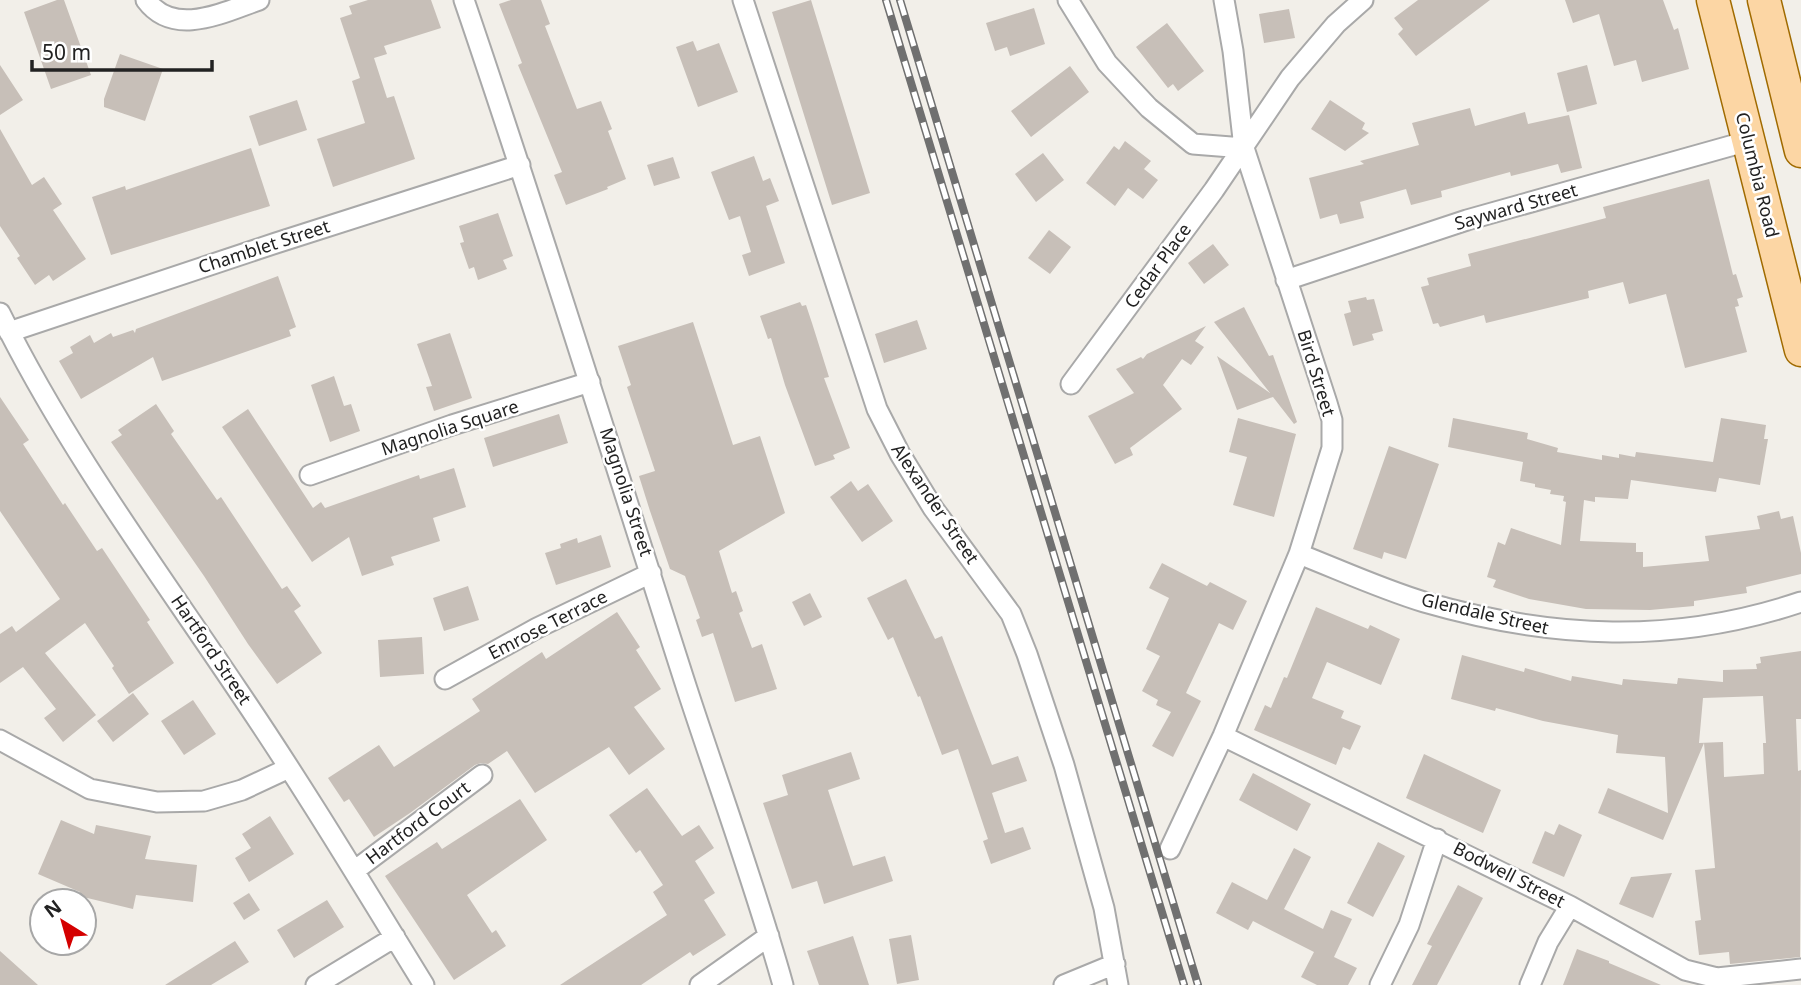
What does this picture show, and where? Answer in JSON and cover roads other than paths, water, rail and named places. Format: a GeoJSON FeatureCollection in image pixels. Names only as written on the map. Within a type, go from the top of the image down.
{"type":"FeatureCollection","features":[{"type":"Feature","properties":{"kind":"main road","name":"Columbia Road"},"geometry":{"type":"LineString","coordinates":[[1713,0],[1801,349]]}},
{"type":"Feature","properties":{"kind":"main road"},"geometry":{"type":"LineString","coordinates":[[1764,0],[1801,151]]}},
{"type":"Feature","properties":{"kind":"street"},"geometry":{"type":"LineString","coordinates":[[146,0],[171,19],[205,19],[259,0]]}},
{"type":"Feature","properties":{"kind":"street","name":"Magnolia Street"},"geometry":{"type":"LineString","coordinates":[[464,0],[520,165],[783,985]]}},
{"type":"Feature","properties":{"kind":"street","name":"Alexander Street"},"geometry":{"type":"LineString","coordinates":[[743,0],[877,409],[900,454],[933,508],[1011,614],[1027,654],[1064,765],[1104,908],[1118,985]]}},
{"type":"Feature","properties":{"kind":"street"},"geometry":{"type":"LineString","coordinates":[[1068,0],[1107,63],[1149,108],[1193,144],[1244,148],[1290,78],[1336,24],[1363,0]]}},
{"type":"Feature","properties":{"kind":"street","name":"Bird Street"},"geometry":{"type":"LineString","coordinates":[[1170,849],[1223,736],[1299,554],[1332,448],[1332,420],[1244,148],[1224,0]]}},
{"type":"Feature","properties":{"kind":"street","name":"Sayward Street"},"geometry":{"type":"LineString","coordinates":[[1286,280],[1467,220],[1748,141]]}},
{"type":"Feature","properties":{"kind":"street","name":"Cedar Place"},"geometry":{"type":"LineString","coordinates":[[1071,384],[1244,148]]}},
{"type":"Feature","properties":{"kind":"street","name":"Chamblet Street"},"geometry":{"type":"LineString","coordinates":[[9,332],[520,165]]}},
{"type":"Feature","properties":{"kind":"street","name":"Hartford Street"},"geometry":{"type":"LineString","coordinates":[[0,313],[110,501],[289,768],[424,985]]}},
{"type":"Feature","properties":{"kind":"street","name":"Magnolia Square"},"geometry":{"type":"LineString","coordinates":[[310,475],[452,425],[590,382]]}},
{"type":"Feature","properties":{"kind":"street","name":"Glendale Street"},"geometry":{"type":"LineString","coordinates":[[1299,554],[1421,601],[1503,622],[1558,631],[1631,634],[1699,628],[1758,617],[1801,602]]}},
{"type":"Feature","properties":{"kind":"street","name":"Emrose Terrace"},"geometry":{"type":"LineString","coordinates":[[445,680],[537,628],[651,573]]}},
{"type":"Feature","properties":{"kind":"street","name":"Bodwell Street"},"geometry":{"type":"LineString","coordinates":[[1223,736],[1570,906],[1685,970],[1717,978],[1801,969]]}},
{"type":"Feature","properties":{"kind":"street"},"geometry":{"type":"LineString","coordinates":[[0,740],[90,789],[157,802],[204,801],[242,790],[289,768]]}},
{"type":"Feature","properties":{"kind":"street","name":"Hartford Court"},"geometry":{"type":"LineString","coordinates":[[354,871],[482,775]]}},
{"type":"Feature","properties":{"kind":"street"},"geometry":{"type":"LineString","coordinates":[[1380,985],[1409,925],[1437,839]]}},
{"type":"Feature","properties":{"kind":"street"},"geometry":{"type":"LineString","coordinates":[[1530,985],[1548,942],[1570,906]]}},
{"type":"Feature","properties":{"kind":"street"},"geometry":{"type":"LineString","coordinates":[[700,985],[769,936]]}},
{"type":"Feature","properties":{"kind":"street"},"geometry":{"type":"LineString","coordinates":[[316,985],[394,937]]}},
{"type":"Feature","properties":{"kind":"street"},"geometry":{"type":"LineString","coordinates":[[1064,985],[1115,964]]}},
{"type":"Feature","properties":{"kind":"railway"},"geometry":{"type":"LineString","coordinates":[[886,0],[1184,985]]}},
{"type":"Feature","properties":{"kind":"railway"},"geometry":{"type":"LineString","coordinates":[[900,0],[1198,985]]}}]}
